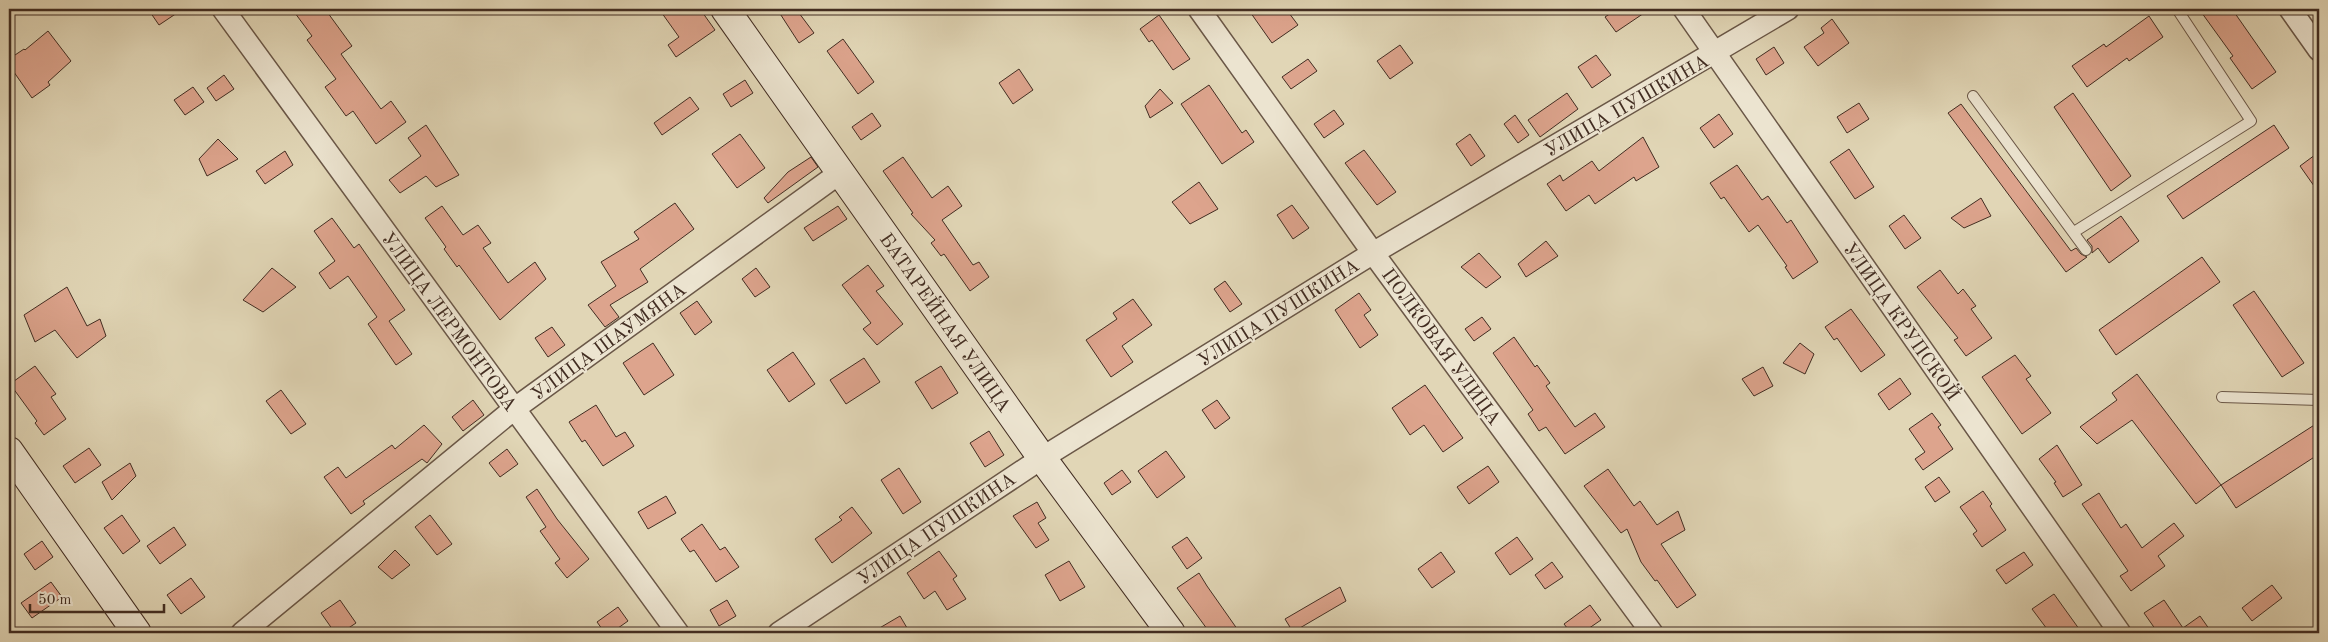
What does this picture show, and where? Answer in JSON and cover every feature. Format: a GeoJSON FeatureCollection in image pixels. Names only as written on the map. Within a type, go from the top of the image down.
{"type":"FeatureCollection","features":[{"type":"Feature","properties":{"kind":"street","name":"УЛИЦА ЛЕРМОНТОВА"},"geometry":{"type":"LineString","coordinates":[[223,9],[678,633]]}},
{"type":"Feature","properties":{"kind":"street","name":"БАТАРЕЙНАЯ УЛИЦА"},"geometry":{"type":"LineString","coordinates":[[725,9],[1042,458],[1171,633]]}},
{"type":"Feature","properties":{"kind":"street","name":"ПОЛКОВАЯ УЛИЦА"},"geometry":{"type":"LineString","coordinates":[[1199,9],[1373,253],[1652,633]]}},
{"type":"Feature","properties":{"kind":"street","name":"УЛИЦА КРУПСКОЙ"},"geometry":{"type":"LineString","coordinates":[[1684,9],[2120,633]]}},
{"type":"Feature","properties":{"kind":"street","name":"УЛИЦА ПУШКИНА"},"geometry":{"type":"LineString","coordinates":[[780,633],[1042,458],[1373,253],[1715,54],[1788,9]]}},
{"type":"Feature","properties":{"kind":"street"},"geometry":{"type":"LineString","coordinates":[[2290,9],[2319,50]]}},
{"type":"Feature","properties":{"kind":"street","name":"УЛИЦА ШАУМЯНА"},"geometry":{"type":"LineString","coordinates":[[242,633],[514,409],[841,172]]}},
{"type":"Feature","properties":{"kind":"street"},"geometry":{"type":"LineString","coordinates":[[9,451],[137,633]]}},
{"type":"Feature","properties":{"kind":"lane"},"geometry":{"type":"LineString","coordinates":[[2074,232],[2251,121],[2177,9]]}},
{"type":"Feature","properties":{"kind":"lane"},"geometry":{"type":"LineString","coordinates":[[1973,96],[2086,250]]}},
{"type":"Feature","properties":{"kind":"lane"},"geometry":{"type":"LineString","coordinates":[[2222,398],[2319,400]]}},
{"type":"Feature","properties":{"kind":"building"},"geometry":{"type":"Polygon","coordinates":[[[148,9],[183,9],[159,25],[148,9]]]}},
{"type":"Feature","properties":{"kind":"building"},"geometry":{"type":"Polygon","coordinates":[[[292,9],[325,9],[352,46],[341,54],[381,109],[391,101],[406,122],[376,144],[353,111],[346,116],[325,87],[336,79],[307,40],[312,36],[292,9]]]}},
{"type":"Feature","properties":{"kind":"building"},"geometry":{"type":"Polygon","coordinates":[[[659,9],[700,9],[715,30],[676,57],[668,45],[679,37],[659,9]]]}},
{"type":"Feature","properties":{"kind":"building"},"geometry":{"type":"Polygon","coordinates":[[[777,9],[796,9],[814,33],[799,43],[777,9]]]}},
{"type":"Feature","properties":{"kind":"building"},"geometry":{"type":"Polygon","coordinates":[[[1248,9],[1286,9],[1298,25],[1272,43],[1248,9]]]}},
{"type":"Feature","properties":{"kind":"building"},"geometry":{"type":"Polygon","coordinates":[[[1617,9],[1650,9],[1616,32],[1605,17],[1617,9]]]}},
{"type":"Feature","properties":{"kind":"building"},"geometry":{"type":"Polygon","coordinates":[[[2199,9],[2232,9],[2276,72],[2252,89],[2230,58],[2233,56],[2199,9]]]}},
{"type":"Feature","properties":{"kind":"building"},"geometry":{"type":"Polygon","coordinates":[[[1159,15],[1190,59],[1173,70],[1152,40],[1149,42],[1140,29],[1159,15]]]}},
{"type":"Feature","properties":{"kind":"building"},"geometry":{"type":"Polygon","coordinates":[[[2149,16],[2163,37],[2129,61],[2127,58],[2087,87],[2072,66],[2104,44],[2106,47],[2149,16]]]}},
{"type":"Feature","properties":{"kind":"building"},"geometry":{"type":"Polygon","coordinates":[[[1832,19],[1849,43],[1818,66],[1804,47],[1824,33],[1821,28],[1832,19]]]}},
{"type":"Feature","properties":{"kind":"building"},"geometry":{"type":"Polygon","coordinates":[[[48,31],[71,61],[48,82],[50,85],[32,98],[9,65],[9,59],[25,50],[48,31]]]}},
{"type":"Feature","properties":{"kind":"building"},"geometry":{"type":"Polygon","coordinates":[[[843,39],[874,82],[858,94],[827,51],[843,39]]]}},
{"type":"Feature","properties":{"kind":"building"},"geometry":{"type":"Polygon","coordinates":[[[1400,45],[1413,63],[1390,79],[1377,61],[1400,45]]]}},
{"type":"Feature","properties":{"kind":"building"},"geometry":{"type":"Polygon","coordinates":[[[1774,47],[1784,63],[1766,75],[1756,59],[1774,47]]]}},
{"type":"Feature","properties":{"kind":"building"},"geometry":{"type":"Polygon","coordinates":[[[1596,55],[1611,75],[1592,88],[1578,67],[1596,55]]]}},
{"type":"Feature","properties":{"kind":"building"},"geometry":{"type":"Polygon","coordinates":[[[1308,59],[1317,71],[1291,89],[1282,77],[1308,59]]]}},
{"type":"Feature","properties":{"kind":"building"},"geometry":{"type":"Polygon","coordinates":[[[1019,69],[1033,90],[1013,104],[999,83],[1019,69]]]}},
{"type":"Feature","properties":{"kind":"building"},"geometry":{"type":"Polygon","coordinates":[[[224,75],[234,89],[216,101],[207,88],[224,75]]]}},
{"type":"Feature","properties":{"kind":"building"},"geometry":{"type":"Polygon","coordinates":[[[745,80],[753,93],[731,107],[723,94],[745,80]]]}},
{"type":"Feature","properties":{"kind":"building"},"geometry":{"type":"Polygon","coordinates":[[[1209,85],[1242,133],[1246,130],[1254,142],[1222,164],[1181,104],[1209,85]]]}},
{"type":"Feature","properties":{"kind":"building"},"geometry":{"type":"Polygon","coordinates":[[[193,87],[204,102],[185,115],[174,100],[193,87]]]}},
{"type":"Feature","properties":{"kind":"building"},"geometry":{"type":"Polygon","coordinates":[[[1160,89],[1173,103],[1150,118],[1145,106],[1160,89]]]}},
{"type":"Feature","properties":{"kind":"building"},"geometry":{"type":"Polygon","coordinates":[[[1567,93],[1578,109],[1540,137],[1528,120],[1567,93]]]}},
{"type":"Feature","properties":{"kind":"building"},"geometry":{"type":"Polygon","coordinates":[[[2073,93],[2131,176],[2111,191],[2054,107],[2073,93]]]}},
{"type":"Feature","properties":{"kind":"building"},"geometry":{"type":"Polygon","coordinates":[[[690,97],[699,109],[662,135],[654,123],[690,97]]]}},
{"type":"Feature","properties":{"kind":"building"},"geometry":{"type":"Polygon","coordinates":[[[1859,103],[1869,119],[1847,133],[1837,117],[1859,103]]]}},
{"type":"Feature","properties":{"kind":"building"},"geometry":{"type":"Polygon","coordinates":[[[1961,104],[2071,251],[2076,248],[2087,257],[2066,272],[1948,113],[1961,104]]]}},
{"type":"Feature","properties":{"kind":"building"},"geometry":{"type":"Polygon","coordinates":[[[1334,110],[1344,124],[1324,138],[1314,124],[1334,110]]]}},
{"type":"Feature","properties":{"kind":"building"},"geometry":{"type":"Polygon","coordinates":[[[872,113],[881,126],[861,140],[852,127],[872,113]]]}},
{"type":"Feature","properties":{"kind":"building"},"geometry":{"type":"Polygon","coordinates":[[[1719,114],[1733,134],[1714,148],[1700,128],[1719,114]]]}},
{"type":"Feature","properties":{"kind":"building"},"geometry":{"type":"Polygon","coordinates":[[[1515,115],[1529,135],[1518,143],[1504,124],[1515,115]]]}},
{"type":"Feature","properties":{"kind":"building"},"geometry":{"type":"Polygon","coordinates":[[[426,125],[459,175],[436,187],[426,176],[400,193],[389,180],[421,156],[408,138],[426,125]]]}},
{"type":"Feature","properties":{"kind":"building"},"geometry":{"type":"Polygon","coordinates":[[[2274,125],[2289,148],[2183,219],[2167,196],[2274,125]]]}},
{"type":"Feature","properties":{"kind":"building"},"geometry":{"type":"Polygon","coordinates":[[[740,134],[765,168],[737,188],[712,154],[740,134]]]}},
{"type":"Feature","properties":{"kind":"building"},"geometry":{"type":"Polygon","coordinates":[[[1470,134],[1485,156],[1471,166],[1456,144],[1470,134]]]}},
{"type":"Feature","properties":{"kind":"building"},"geometry":{"type":"Polygon","coordinates":[[[1643,137],[1659,167],[1636,181],[1634,177],[1595,204],[1589,195],[1566,211],[1547,184],[1560,175],[1563,181],[1592,161],[1599,171],[1643,137]]]}},
{"type":"Feature","properties":{"kind":"building"},"geometry":{"type":"Polygon","coordinates":[[[218,139],[238,159],[207,176],[199,159],[218,139]]]}},
{"type":"Feature","properties":{"kind":"building"},"geometry":{"type":"Polygon","coordinates":[[[1849,149],[1874,187],[1855,199],[1830,162],[1849,149]]]}},
{"type":"Feature","properties":{"kind":"building"},"geometry":{"type":"Polygon","coordinates":[[[1364,150],[1396,192],[1377,205],[1345,163],[1364,150]]]}},
{"type":"Feature","properties":{"kind":"building"},"geometry":{"type":"Polygon","coordinates":[[[285,151],[293,165],[265,184],[256,171],[285,151]]]}},
{"type":"Feature","properties":{"kind":"building"},"geometry":{"type":"Polygon","coordinates":[[[2319,152],[2319,193],[2300,166],[2319,152]]]}},
{"type":"Feature","properties":{"kind":"building"},"geometry":{"type":"Polygon","coordinates":[[[811,157],[818,167],[768,203],[764,198],[788,172],[811,157]]]}},
{"type":"Feature","properties":{"kind":"building"},"geometry":{"type":"Polygon","coordinates":[[[903,157],[932,198],[948,186],[962,206],[942,220],[973,265],[979,262],[989,277],[970,291],[944,254],[941,256],[931,243],[935,240],[911,214],[913,213],[883,171],[903,157]]]}},
{"type":"Feature","properties":{"kind":"building"},"geometry":{"type":"Polygon","coordinates":[[[1737,165],[1762,200],[1768,196],[1787,223],[1791,220],[1818,262],[1793,279],[1785,267],[1787,266],[1758,225],[1749,232],[1724,197],[1721,199],[1710,183],[1737,165]]]}},
{"type":"Feature","properties":{"kind":"building"},"geometry":{"type":"Polygon","coordinates":[[[1199,182],[1218,209],[1190,224],[1172,202],[1199,182]]]}},
{"type":"Feature","properties":{"kind":"building"},"geometry":{"type":"Polygon","coordinates":[[[1981,198],[1991,216],[1964,228],[1951,218],[1981,198]]]}},
{"type":"Feature","properties":{"kind":"building"},"geometry":{"type":"Polygon","coordinates":[[[675,203],[694,229],[640,269],[648,282],[610,305],[619,317],[605,327],[588,305],[616,286],[601,262],[639,239],[634,232],[675,203]]]}},
{"type":"Feature","properties":{"kind":"building"},"geometry":{"type":"Polygon","coordinates":[[[1292,205],[1309,228],[1293,239],[1277,215],[1292,205]]]}},
{"type":"Feature","properties":{"kind":"building"},"geometry":{"type":"Polygon","coordinates":[[[442,206],[463,235],[478,225],[491,243],[483,248],[508,283],[535,262],[546,279],[500,320],[459,265],[457,267],[444,249],[446,247],[425,218],[442,206]]]}},
{"type":"Feature","properties":{"kind":"building"},"geometry":{"type":"Polygon","coordinates":[[[838,206],[847,219],[813,241],[804,228],[838,206]]]}},
{"type":"Feature","properties":{"kind":"building"},"geometry":{"type":"Polygon","coordinates":[[[1904,215],[1921,238],[1905,249],[1889,226],[1904,215]]]}},
{"type":"Feature","properties":{"kind":"building"},"geometry":{"type":"Polygon","coordinates":[[[2121,216],[2139,241],[2109,263],[2098,248],[2092,253],[2092,246],[2087,240],[2121,216]]]}},
{"type":"Feature","properties":{"kind":"building"},"geometry":{"type":"Polygon","coordinates":[[[332,218],[354,248],[359,244],[405,310],[389,321],[412,354],[396,365],[368,324],[377,317],[348,276],[330,289],[319,273],[335,261],[314,231],[332,218]]]}},
{"type":"Feature","properties":{"kind":"building"},"geometry":{"type":"Polygon","coordinates":[[[1546,241],[1558,256],[1526,277],[1518,264],[1546,241]]]}},
{"type":"Feature","properties":{"kind":"building"},"geometry":{"type":"Polygon","coordinates":[[[1479,253],[1501,277],[1486,288],[1461,267],[1479,253]]]}},
{"type":"Feature","properties":{"kind":"building"},"geometry":{"type":"Polygon","coordinates":[[[2202,257],[2220,282],[2116,355],[2099,330],[2202,257]]]}},
{"type":"Feature","properties":{"kind":"building"},"geometry":{"type":"Polygon","coordinates":[[[868,265],[884,286],[876,291],[903,324],[877,345],[863,329],[871,323],[842,285],[868,265]]]}},
{"type":"Feature","properties":{"kind":"building"},"geometry":{"type":"Polygon","coordinates":[[[272,268],[296,287],[263,312],[243,300],[272,268]]]}},
{"type":"Feature","properties":{"kind":"building"},"geometry":{"type":"Polygon","coordinates":[[[756,268],[770,287],[755,297],[742,279],[756,268]]]}},
{"type":"Feature","properties":{"kind":"building"},"geometry":{"type":"Polygon","coordinates":[[[1940,270],[1958,294],[1963,289],[1976,306],[1971,309],[1992,338],[1966,356],[1954,340],[1958,338],[1917,287],[1940,270]]]}},
{"type":"Feature","properties":{"kind":"building"},"geometry":{"type":"Polygon","coordinates":[[[1225,281],[1242,304],[1230,312],[1214,289],[1225,281]]]}},
{"type":"Feature","properties":{"kind":"building"},"geometry":{"type":"Polygon","coordinates":[[[67,287],[87,326],[100,319],[106,336],[77,358],[55,330],[35,342],[24,315],[67,287]]]}},
{"type":"Feature","properties":{"kind":"building"},"geometry":{"type":"Polygon","coordinates":[[[2254,291],[2304,363],[2282,377],[2233,305],[2254,291]]]}},
{"type":"Feature","properties":{"kind":"building"},"geometry":{"type":"Polygon","coordinates":[[[1359,293],[1371,310],[1364,315],[1378,335],[1360,348],[1335,310],[1359,293]]]}},
{"type":"Feature","properties":{"kind":"building"},"geometry":{"type":"Polygon","coordinates":[[[1133,299],[1152,325],[1122,346],[1133,362],[1111,377],[1086,340],[1117,319],[1113,313],[1133,299]]]}},
{"type":"Feature","properties":{"kind":"building"},"geometry":{"type":"Polygon","coordinates":[[[697,301],[712,322],[695,335],[680,313],[697,301]]]}},
{"type":"Feature","properties":{"kind":"building"},"geometry":{"type":"Polygon","coordinates":[[[1851,309],[1885,355],[1861,372],[1837,338],[1834,340],[1825,327],[1851,309]]]}},
{"type":"Feature","properties":{"kind":"building"},"geometry":{"type":"Polygon","coordinates":[[[1482,317],[1491,329],[1474,341],[1465,329],[1482,317]]]}},
{"type":"Feature","properties":{"kind":"building"},"geometry":{"type":"Polygon","coordinates":[[[552,327],[565,345],[548,357],[535,338],[552,327]]]}},
{"type":"Feature","properties":{"kind":"building"},"geometry":{"type":"Polygon","coordinates":[[[1514,337],[1535,367],[1537,365],[1550,383],[1546,386],[1575,427],[1595,413],[1605,427],[1565,454],[1546,427],[1539,431],[1528,414],[1533,410],[1493,353],[1514,337]]]}},
{"type":"Feature","properties":{"kind":"building"},"geometry":{"type":"Polygon","coordinates":[[[653,343],[674,375],[644,395],[623,363],[653,343]]]}},
{"type":"Feature","properties":{"kind":"building"},"geometry":{"type":"Polygon","coordinates":[[[1800,343],[1814,354],[1805,374],[1783,363],[1800,343]]]}},
{"type":"Feature","properties":{"kind":"building"},"geometry":{"type":"Polygon","coordinates":[[[793,352],[815,384],[789,402],[767,370],[793,352]]]}},
{"type":"Feature","properties":{"kind":"building"},"geometry":{"type":"Polygon","coordinates":[[[2015,355],[2031,376],[2026,379],[2051,413],[2022,434],[1982,377],[2015,355]]]}},
{"type":"Feature","properties":{"kind":"building"},"geometry":{"type":"Polygon","coordinates":[[[864,358],[880,382],[846,404],[830,380],[864,358]]]}},
{"type":"Feature","properties":{"kind":"building"},"geometry":{"type":"Polygon","coordinates":[[[35,366],[56,394],[51,397],[66,419],[44,435],[35,423],[37,421],[10,384],[35,366]]]}},
{"type":"Feature","properties":{"kind":"building"},"geometry":{"type":"Polygon","coordinates":[[[941,366],[958,393],[932,409],[915,382],[941,366]]]}},
{"type":"Feature","properties":{"kind":"building"},"geometry":{"type":"Polygon","coordinates":[[[1763,367],[1773,386],[1754,396],[1742,379],[1763,367]]]}},
{"type":"Feature","properties":{"kind":"building"},"geometry":{"type":"Polygon","coordinates":[[[2137,374],[2221,485],[2196,504],[2132,420],[2097,444],[2080,427],[2117,400],[2112,393],[2137,374]]]}},
{"type":"Feature","properties":{"kind":"building"},"geometry":{"type":"Polygon","coordinates":[[[1900,378],[1911,394],[1889,410],[1878,394],[1900,378]]]}},
{"type":"Feature","properties":{"kind":"building"},"geometry":{"type":"Polygon","coordinates":[[[1425,385],[1463,438],[1443,452],[1424,425],[1410,435],[1392,408],[1425,385]]]}},
{"type":"Feature","properties":{"kind":"building"},"geometry":{"type":"Polygon","coordinates":[[[281,390],[306,424],[291,434],[266,401],[281,390]]]}},
{"type":"Feature","properties":{"kind":"building"},"geometry":{"type":"Polygon","coordinates":[[[473,400],[484,415],[463,431],[452,417],[473,400]]]}},
{"type":"Feature","properties":{"kind":"building"},"geometry":{"type":"Polygon","coordinates":[[[1217,400],[1230,418],[1215,429],[1202,410],[1217,400]]]}},
{"type":"Feature","properties":{"kind":"building"},"geometry":{"type":"Polygon","coordinates":[[[596,405],[616,437],[625,432],[634,446],[603,466],[585,440],[582,442],[569,422],[596,405]]]}},
{"type":"Feature","properties":{"kind":"building"},"geometry":{"type":"Polygon","coordinates":[[[1932,413],[1941,425],[1938,427],[1953,449],[1923,470],[1915,459],[1925,452],[1909,429],[1932,413]]]}},
{"type":"Feature","properties":{"kind":"building"},"geometry":{"type":"Polygon","coordinates":[[[2319,422],[2319,454],[2236,508],[2221,485],[2319,422]]]}},
{"type":"Feature","properties":{"kind":"building"},"geometry":{"type":"Polygon","coordinates":[[[424,425],[442,444],[427,463],[422,459],[363,501],[365,504],[351,514],[324,477],[338,467],[346,478],[392,445],[395,449],[424,425]]]}},
{"type":"Feature","properties":{"kind":"building"},"geometry":{"type":"Polygon","coordinates":[[[989,431],[1004,455],[985,467],[970,443],[989,431]]]}},
{"type":"Feature","properties":{"kind":"building"},"geometry":{"type":"Polygon","coordinates":[[[2057,445],[2082,485],[2063,497],[2054,483],[2056,482],[2039,459],[2057,445]]]}},
{"type":"Feature","properties":{"kind":"building"},"geometry":{"type":"Polygon","coordinates":[[[89,448],[101,465],[75,483],[63,466],[89,448]]]}},
{"type":"Feature","properties":{"kind":"building"},"geometry":{"type":"Polygon","coordinates":[[[507,449],[518,464],[500,477],[489,463],[507,449]]]}},
{"type":"Feature","properties":{"kind":"building"},"geometry":{"type":"Polygon","coordinates":[[[1166,451],[1185,477],[1157,498],[1138,471],[1166,451]]]}},
{"type":"Feature","properties":{"kind":"building"},"geometry":{"type":"Polygon","coordinates":[[[130,463],[136,476],[112,500],[102,482],[130,463]]]}},
{"type":"Feature","properties":{"kind":"building"},"geometry":{"type":"Polygon","coordinates":[[[1488,466],[1499,482],[1469,504],[1457,487],[1488,466]]]}},
{"type":"Feature","properties":{"kind":"building"},"geometry":{"type":"Polygon","coordinates":[[[899,468],[921,502],[903,514],[881,480],[899,468]]]}},
{"type":"Feature","properties":{"kind":"building"},"geometry":{"type":"Polygon","coordinates":[[[1608,469],[1634,506],[1640,501],[1657,525],[1678,511],[1685,530],[1661,544],[1696,595],[1677,608],[1657,580],[1655,581],[1641,562],[1627,529],[1621,533],[1584,486],[1608,469]]]}},
{"type":"Feature","properties":{"kind":"building"},"geometry":{"type":"Polygon","coordinates":[[[1122,470],[1131,482],[1112,495],[1104,483],[1122,470]]]}},
{"type":"Feature","properties":{"kind":"building"},"geometry":{"type":"Polygon","coordinates":[[[1939,477],[1950,492],[1935,502],[1925,487],[1939,477]]]}},
{"type":"Feature","properties":{"kind":"building"},"geometry":{"type":"Polygon","coordinates":[[[537,489],[557,519],[589,559],[567,578],[555,563],[560,559],[540,531],[546,527],[526,497],[537,489]]]}},
{"type":"Feature","properties":{"kind":"building"},"geometry":{"type":"Polygon","coordinates":[[[1983,491],[1992,504],[1990,506],[2006,530],[1982,547],[1973,534],[1977,531],[1960,507],[1983,491]]]}},
{"type":"Feature","properties":{"kind":"building"},"geometry":{"type":"Polygon","coordinates":[[[2099,493],[2121,528],[2126,524],[2142,548],[2174,523],[2184,536],[2158,556],[2165,566],[2131,591],[2120,576],[2128,571],[2082,504],[2099,493]]]}},
{"type":"Feature","properties":{"kind":"building"},"geometry":{"type":"Polygon","coordinates":[[[666,496],[676,513],[648,529],[638,512],[666,496]]]}},
{"type":"Feature","properties":{"kind":"building"},"geometry":{"type":"Polygon","coordinates":[[[1037,502],[1046,518],[1038,523],[1049,540],[1036,548],[1013,516],[1037,502]]]}},
{"type":"Feature","properties":{"kind":"building"},"geometry":{"type":"Polygon","coordinates":[[[852,507],[872,533],[832,563],[815,539],[842,520],[839,517],[852,507]]]}},
{"type":"Feature","properties":{"kind":"building"},"geometry":{"type":"Polygon","coordinates":[[[122,515],[140,541],[123,554],[104,528],[122,515]]]}},
{"type":"Feature","properties":{"kind":"building"},"geometry":{"type":"Polygon","coordinates":[[[430,515],[452,544],[437,555],[415,527],[430,515]]]}},
{"type":"Feature","properties":{"kind":"building"},"geometry":{"type":"Polygon","coordinates":[[[702,524],[720,550],[725,547],[739,567],[716,582],[694,550],[690,552],[681,539],[702,524]]]}},
{"type":"Feature","properties":{"kind":"building"},"geometry":{"type":"Polygon","coordinates":[[[174,527],[186,545],[160,564],[147,546],[174,527]]]}},
{"type":"Feature","properties":{"kind":"building"},"geometry":{"type":"Polygon","coordinates":[[[1187,537],[1202,558],[1187,569],[1172,547],[1187,537]]]}},
{"type":"Feature","properties":{"kind":"building"},"geometry":{"type":"Polygon","coordinates":[[[1517,537],[1533,559],[1510,575],[1495,553],[1517,537]]]}},
{"type":"Feature","properties":{"kind":"building"},"geometry":{"type":"Polygon","coordinates":[[[42,541],[53,557],[35,570],[24,554],[42,541]]]}},
{"type":"Feature","properties":{"kind":"building"},"geometry":{"type":"Polygon","coordinates":[[[395,550],[410,565],[392,579],[378,567],[395,550]]]}},
{"type":"Feature","properties":{"kind":"building"},"geometry":{"type":"Polygon","coordinates":[[[939,551],[957,576],[953,579],[966,599],[947,610],[935,591],[924,599],[907,573],[939,551]]]}},
{"type":"Feature","properties":{"kind":"building"},"geometry":{"type":"Polygon","coordinates":[[[1441,552],[1455,572],[1432,588],[1418,569],[1441,552]]]}},
{"type":"Feature","properties":{"kind":"building"},"geometry":{"type":"Polygon","coordinates":[[[2024,552],[2033,565],[2006,584],[1996,570],[2024,552]]]}},
{"type":"Feature","properties":{"kind":"building"},"geometry":{"type":"Polygon","coordinates":[[[1069,561],[1085,587],[1060,601],[1045,575],[1069,561]]]}},
{"type":"Feature","properties":{"kind":"building"},"geometry":{"type":"Polygon","coordinates":[[[1552,562],[1563,577],[1545,589],[1535,575],[1552,562]]]}},
{"type":"Feature","properties":{"kind":"building"},"geometry":{"type":"Polygon","coordinates":[[[1199,573],[1240,633],[1210,633],[1177,588],[1199,573]]]}},
{"type":"Feature","properties":{"kind":"building"},"geometry":{"type":"Polygon","coordinates":[[[191,578],[205,597],[181,614],[167,595],[191,578]]]}},
{"type":"Feature","properties":{"kind":"building"},"geometry":{"type":"Polygon","coordinates":[[[51,582],[62,597],[32,618],[21,603],[51,582]]]}},
{"type":"Feature","properties":{"kind":"building"},"geometry":{"type":"Polygon","coordinates":[[[2272,585],[2282,598],[2252,621],[2242,608],[2272,585]]]}},
{"type":"Feature","properties":{"kind":"building"},"geometry":{"type":"Polygon","coordinates":[[[1340,587],[1346,601],[1293,632],[1285,619],[1340,587]]]}},
{"type":"Feature","properties":{"kind":"building"},"geometry":{"type":"Polygon","coordinates":[[[2054,594],[2082,633],[2050,633],[2032,609],[2054,594]]]}},
{"type":"Feature","properties":{"kind":"building"},"geometry":{"type":"Polygon","coordinates":[[[340,600],[356,623],[341,633],[335,633],[321,613],[340,600]]]}},
{"type":"Feature","properties":{"kind":"building"},"geometry":{"type":"Polygon","coordinates":[[[727,600],[736,616],[719,626],[710,610],[727,600]]]}},
{"type":"Feature","properties":{"kind":"building"},"geometry":{"type":"Polygon","coordinates":[[[2164,600],[2183,628],[2200,616],[2212,633],[2158,633],[2144,613],[2164,600]]]}},
{"type":"Feature","properties":{"kind":"building"},"geometry":{"type":"Polygon","coordinates":[[[1590,605],[1601,620],[1582,633],[1571,633],[1564,624],[1590,605]]]}},
{"type":"Feature","properties":{"kind":"building"},"geometry":{"type":"Polygon","coordinates":[[[618,607],[628,621],[611,633],[605,633],[597,622],[618,607]]]}},
{"type":"Feature","properties":{"kind":"building"},"geometry":{"type":"Polygon","coordinates":[[[900,616],[910,633],[871,633],[900,616]]]}}]}
